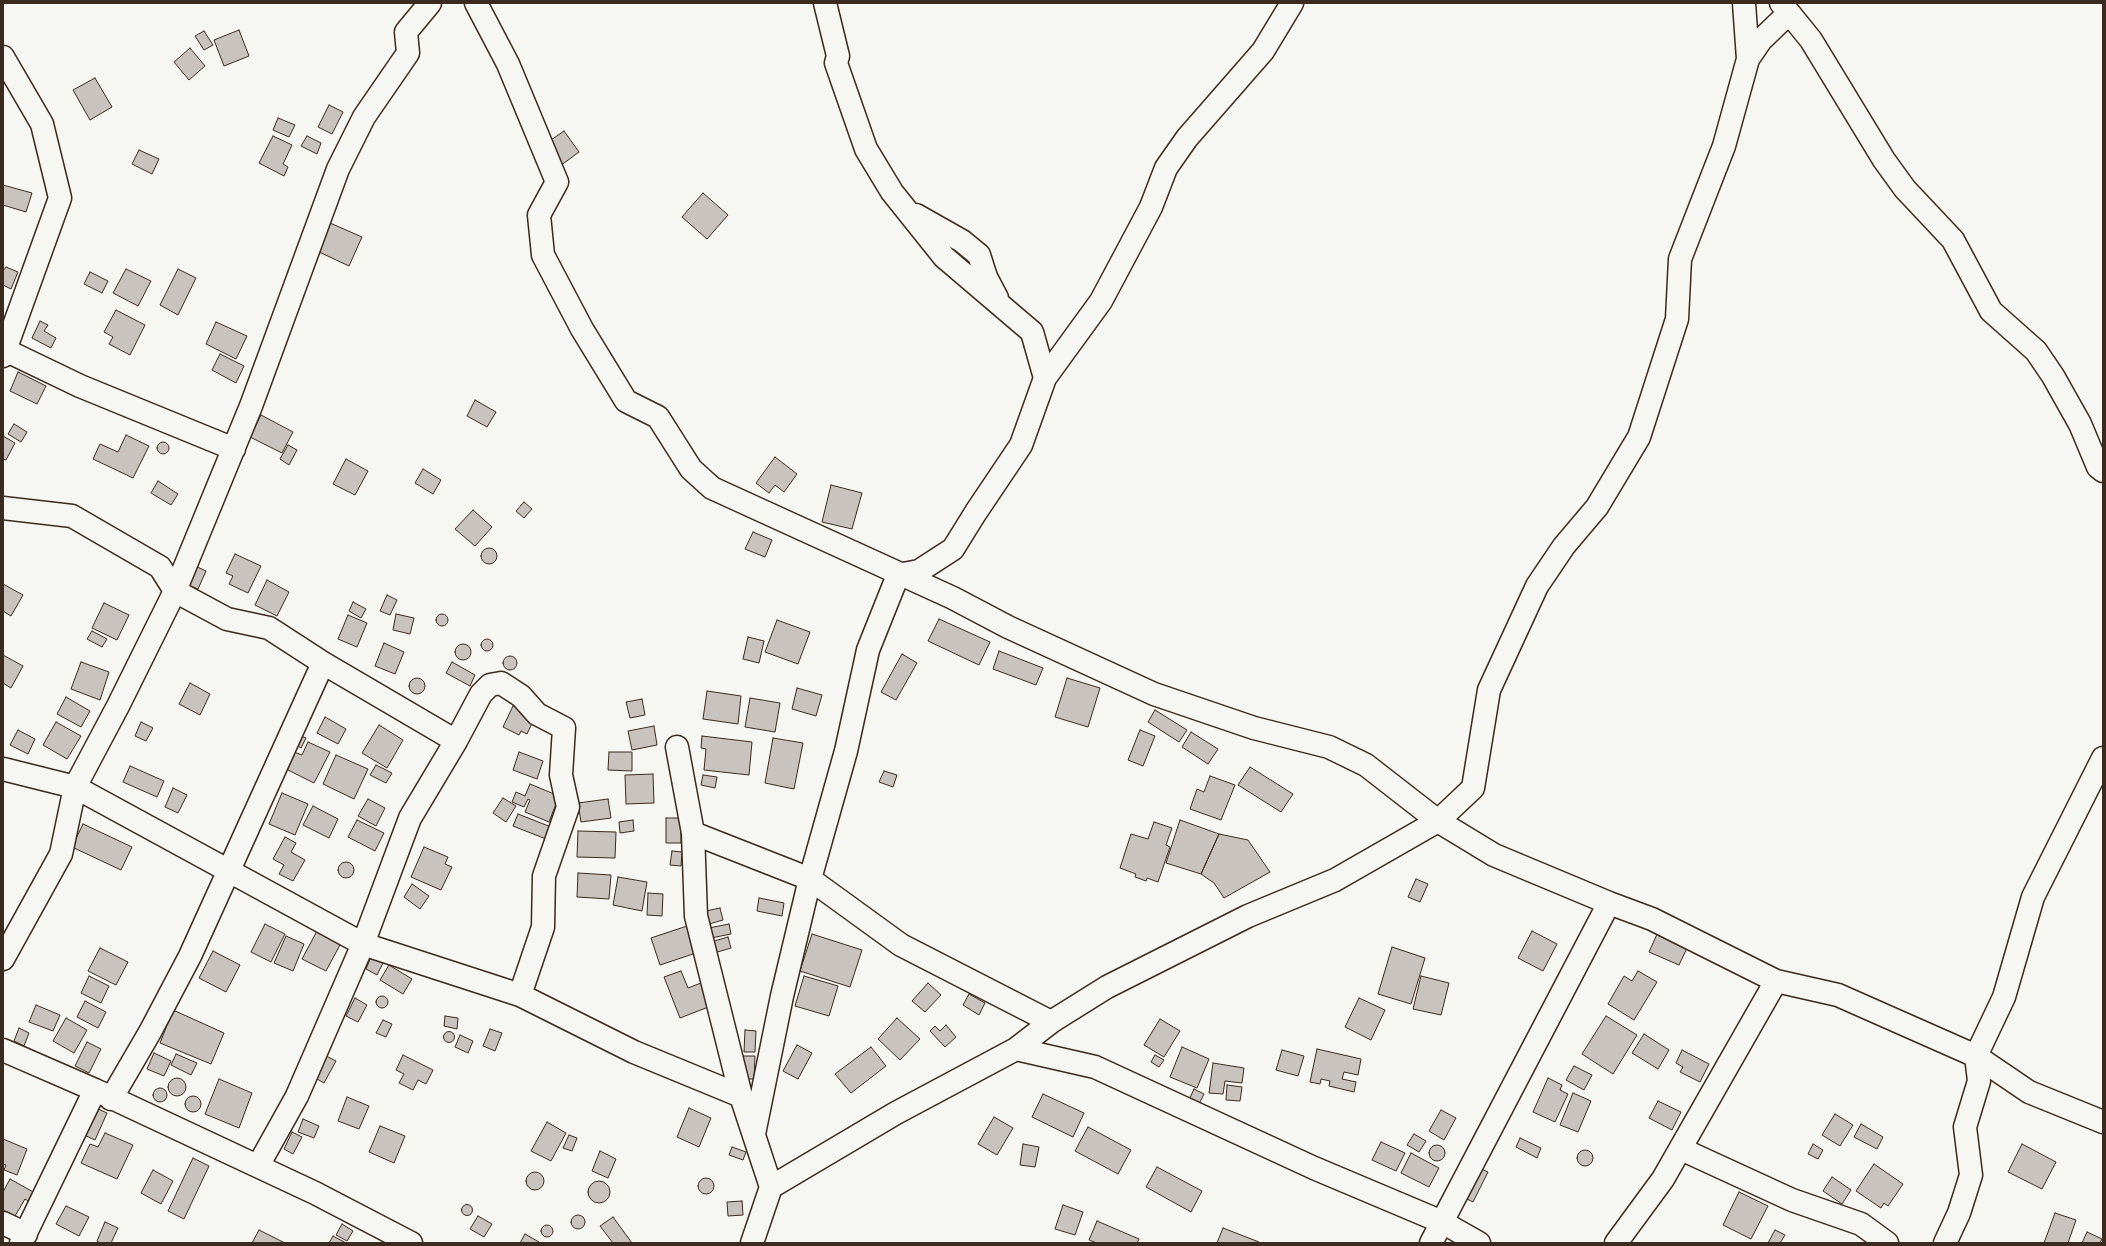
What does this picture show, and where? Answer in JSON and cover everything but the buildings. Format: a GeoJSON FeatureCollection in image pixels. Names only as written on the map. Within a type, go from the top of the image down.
{"type":"FeatureCollection","features":[{"type":"Feature","properties":{"kind":"street"},"geometry":{"type":"LineString","coordinates":[[3,959],[61,854],[75,787],[118,706],[175,591],[234,449],[276,341],[297,277],[338,169],[364,117],[408,53],[406,32],[430,3]]}},
{"type":"Feature","properties":{"kind":"street"},"geometry":{"type":"LineString","coordinates":[[476,3],[508,64],[557,182],[539,215],[543,255],[582,329],[626,401],[658,417],[691,469],[712,488],[898,575],[953,598],[1008,627],[1154,694],[1254,728],[1329,747],[1366,765],[1438,821],[1494,855],[1609,903],[1652,919],[1776,981],[1838,995],[1976,1056],[2029,1092],[2103,1122]]}},
{"type":"Feature","properties":{"kind":"street"},"geometry":{"type":"LineString","coordinates":[[825,3],[838,56],[836,63],[866,149],[892,192],[944,258],[1032,332],[1045,378]]}},
{"type":"Feature","properties":{"kind":"street"},"geometry":{"type":"LineString","coordinates":[[898,575],[919,572],[953,549],[1021,445],[1045,378],[1101,302],[1151,207],[1166,168],[1187,138],[1264,51],[1292,3]]}},
{"type":"Feature","properties":{"kind":"street"},"geometry":{"type":"LineString","coordinates":[[1744,3],[1748,59]]}},
{"type":"Feature","properties":{"kind":"street"},"geometry":{"type":"LineString","coordinates":[[772,1187],[896,1113],[1016,1049],[1051,1022],[1107,987],[1248,916],[1335,880],[1438,821],[1473,788],[1490,690],[1537,586],[1564,546],[1597,507],[1639,437],[1677,319],[1680,259],[1724,146],[1748,59],[1785,8],[1811,40],[1884,160],[1905,188],[1953,240],[1991,311],[2036,351],[2053,376],[2080,424],[2101,472]]}},
{"type":"Feature","properties":{"kind":"street"},"geometry":{"type":"LineString","coordinates":[[3,57],[42,124],[60,198],[4,352],[80,386],[234,449]]}},
{"type":"Feature","properties":{"kind":"street"},"geometry":{"type":"LineString","coordinates":[[3,508],[72,516],[160,567],[175,591],[227,619],[269,628],[456,741]]}},
{"type":"Feature","properties":{"kind":"street"},"geometry":{"type":"LineString","coordinates":[[754,1134],[782,996],[810,879],[846,751],[868,650],[898,575]]}},
{"type":"Feature","properties":{"kind":"street"},"geometry":{"type":"LineString","coordinates":[[3,1223],[23,1239],[103,1095],[150,1032],[190,956],[323,662]]}},
{"type":"Feature","properties":{"kind":"street"},"geometry":{"type":"LineString","coordinates":[[258,1166],[296,1096],[363,944],[410,818],[456,741],[481,694],[490,685],[500,683],[521,696],[537,714],[564,728],[561,775],[568,807],[544,876],[543,927],[520,995]]}},
{"type":"Feature","properties":{"kind":"street"},"geometry":{"type":"LineString","coordinates":[[677,747],[693,833],[696,916],[741,1096],[772,1187],[752,1243]]}},
{"type":"Feature","properties":{"kind":"street"},"geometry":{"type":"LineString","coordinates":[[1945,1243],[1959,1213],[1971,1175],[1965,1127],[1979,1080],[1976,1056],[2004,997],[2033,897],[2103,758]]}},
{"type":"Feature","properties":{"kind":"street"},"geometry":{"type":"LineString","coordinates":[[3,768],[75,787],[363,944],[520,995],[634,1052],[741,1096]]}},
{"type":"Feature","properties":{"kind":"street"},"geometry":{"type":"LineString","coordinates":[[693,833],[810,879],[901,945],[1051,1022]]}},
{"type":"Feature","properties":{"kind":"street"},"geometry":{"type":"LineString","coordinates":[[1431,1243],[1609,903]]}},
{"type":"Feature","properties":{"kind":"street"},"geometry":{"type":"LineString","coordinates":[[1616,1243],[1663,1179],[1776,981]]}},
{"type":"Feature","properties":{"kind":"street"},"geometry":{"type":"LineString","coordinates":[[1016,1049],[1095,1067],[1314,1168],[1442,1222],[1479,1243]]}},
{"type":"Feature","properties":{"kind":"street"},"geometry":{"type":"LineString","coordinates":[[3,1050],[258,1166],[315,1193],[411,1243]]}},
{"type":"Feature","properties":{"kind":"street"},"geometry":{"type":"LineString","coordinates":[[1681,1149],[1792,1200],[1861,1224],[1887,1243]]}}]}
